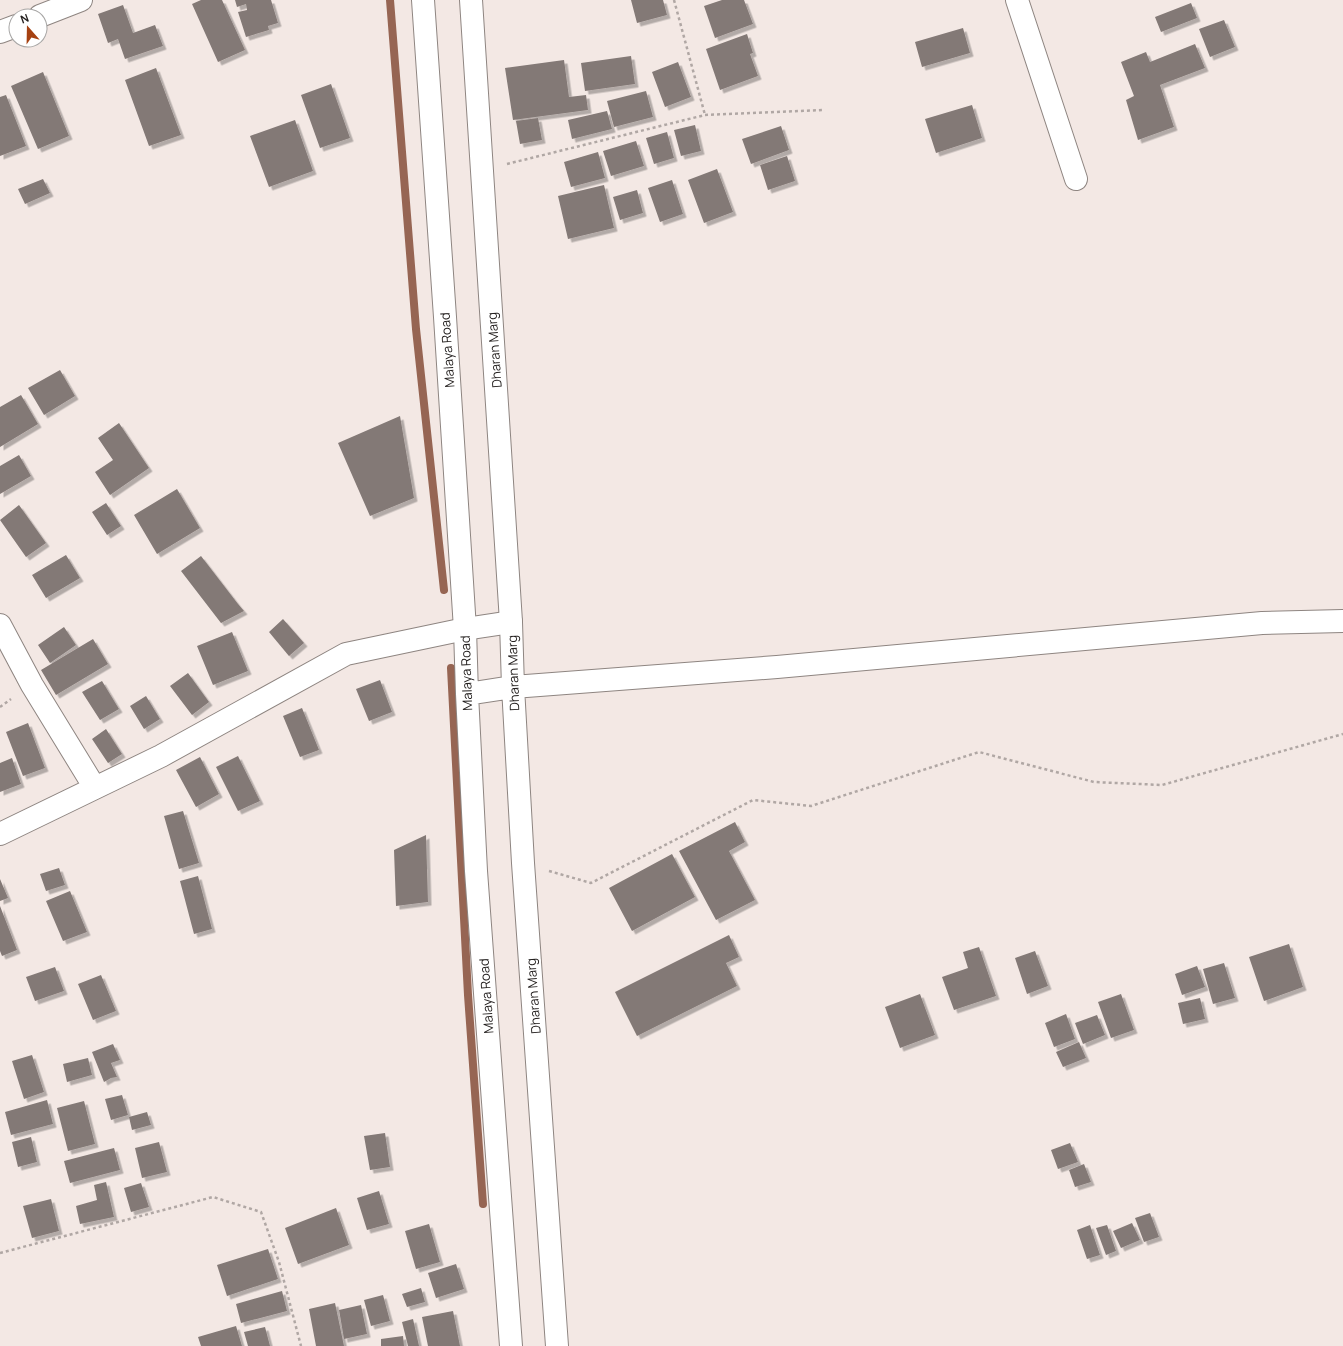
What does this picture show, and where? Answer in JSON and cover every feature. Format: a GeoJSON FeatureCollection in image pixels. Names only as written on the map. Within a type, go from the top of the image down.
{"type":"FeatureCollection","features":[{"type":"Feature","properties":{"kind":"main road"},"geometry":{"type":"LineString","coordinates":[[48,13],[81,0]]}},
{"type":"Feature","properties":{"kind":"main road","name":"Malaya Road"},"geometry":{"type":"LineString","coordinates":[[423,0],[465,629],[476,871],[511,1346]]}},
{"type":"Feature","properties":{"kind":"main road","name":"Dharan Marg"},"geometry":{"type":"LineString","coordinates":[[471,0],[511,622],[513,687],[523,863],[557,1346]]}},
{"type":"Feature","properties":{"kind":"main road"},"geometry":{"type":"LineString","coordinates":[[1017,0],[1076,179]]}},
{"type":"Feature","properties":{"kind":"main road"},"geometry":{"type":"LineString","coordinates":[[467,694],[513,687],[777,668],[1262,623],[1343,621]]}},
{"type":"Feature","properties":{"kind":"main road"},"geometry":{"type":"LineString","coordinates":[[0,834],[161,756],[346,654],[465,629],[511,622]]}},
{"type":"Feature","properties":{"kind":"main road"},"geometry":{"type":"LineString","coordinates":[[0,625],[32,685],[95,788]]}},
{"type":"Feature","properties":{"kind":"path"},"geometry":{"type":"LineString","coordinates":[[674,0],[705,115]]}},
{"type":"Feature","properties":{"kind":"path"},"geometry":{"type":"LineString","coordinates":[[482,170],[705,115],[822,110]]}},
{"type":"Feature","properties":{"kind":"path"},"geometry":{"type":"LineString","coordinates":[[523,863],[591,883],[753,800],[811,806],[979,752],[1094,782],[1162,785],[1343,734]]}},
{"type":"Feature","properties":{"kind":"path"},"geometry":{"type":"LineString","coordinates":[[0,1253],[213,1197],[261,1212],[279,1262],[301,1346]]}},
{"type":"Feature","properties":{"kind":"building"},"geometry":{"type":"Polygon","coordinates":[[[201,0],[222,0],[245,50],[218,62],[192,4],[201,0]]]}},
{"type":"Feature","properties":{"kind":"building"},"geometry":{"type":"Polygon","coordinates":[[[235,0],[271,0],[278,23],[268,26],[269,30],[246,37],[238,12],[247,10],[246,4],[237,7],[235,0]]]}},
{"type":"Feature","properties":{"kind":"building"},"geometry":{"type":"Polygon","coordinates":[[[631,0],[663,0],[667,15],[637,23],[631,0]]]}},
{"type":"Feature","properties":{"kind":"building"},"geometry":{"type":"Polygon","coordinates":[[[722,0],[744,0],[753,24],[715,38],[704,6],[722,0]]]}},
{"type":"Feature","properties":{"kind":"building"},"geometry":{"type":"Polygon","coordinates":[[[1191,3],[1197,18],[1161,32],[1155,17],[1191,3]]]}},
{"type":"Feature","properties":{"kind":"building"},"geometry":{"type":"Polygon","coordinates":[[[123,5],[133,33],[155,25],[163,46],[125,59],[118,39],[108,43],[98,14],[123,5]]]}},
{"type":"Feature","properties":{"kind":"building"},"geometry":{"type":"Polygon","coordinates":[[[1224,20],[1235,47],[1210,57],[1199,29],[1224,20]]]}},
{"type":"Feature","properties":{"kind":"building"},"geometry":{"type":"Polygon","coordinates":[[[963,28],[970,53],[922,67],[915,42],[963,28]]]}},
{"type":"Feature","properties":{"kind":"building"},"geometry":{"type":"Polygon","coordinates":[[[747,34],[753,53],[750,54],[758,76],[720,90],[706,49],[747,34]]]}},
{"type":"Feature","properties":{"kind":"building"},"geometry":{"type":"Polygon","coordinates":[[[1195,44],[1205,68],[1160,85],[1174,127],[1138,140],[1126,100],[1134,96],[1121,62],[1146,52],[1150,62],[1195,44]]]}},
{"type":"Feature","properties":{"kind":"building"},"geometry":{"type":"Polygon","coordinates":[[[631,56],[635,84],[585,91],[581,63],[631,56]]]}},
{"type":"Feature","properties":{"kind":"building"},"geometry":{"type":"Polygon","coordinates":[[[564,60],[569,97],[586,95],[588,110],[513,120],[505,68],[564,60]]]}},
{"type":"Feature","properties":{"kind":"building"},"geometry":{"type":"Polygon","coordinates":[[[678,62],[691,97],[665,107],[652,72],[678,62]]]}},
{"type":"Feature","properties":{"kind":"building"},"geometry":{"type":"Polygon","coordinates":[[[156,68],[181,135],[149,146],[125,80],[156,68]]]}},
{"type":"Feature","properties":{"kind":"building"},"geometry":{"type":"Polygon","coordinates":[[[43,72],[69,136],[38,149],[11,86],[43,72]]]}},
{"type":"Feature","properties":{"kind":"building"},"geometry":{"type":"Polygon","coordinates":[[[331,84],[350,138],[320,148],[301,95],[331,84]]]}},
{"type":"Feature","properties":{"kind":"building"},"geometry":{"type":"Polygon","coordinates":[[[646,91],[653,117],[614,127],[607,101],[646,91]]]}},
{"type":"Feature","properties":{"kind":"building"},"geometry":{"type":"Polygon","coordinates":[[[6,95],[26,146],[0,156],[0,97],[6,95]]]}},
{"type":"Feature","properties":{"kind":"building"},"geometry":{"type":"Polygon","coordinates":[[[972,105],[982,138],[936,153],[925,119],[972,105]]]}},
{"type":"Feature","properties":{"kind":"building"},"geometry":{"type":"Polygon","coordinates":[[[607,111],[612,129],[572,139],[568,120],[607,111]]]}},
{"type":"Feature","properties":{"kind":"building"},"geometry":{"type":"Polygon","coordinates":[[[538,118],[542,140],[520,144],[516,121],[538,118]]]}},
{"type":"Feature","properties":{"kind":"building"},"geometry":{"type":"Polygon","coordinates":[[[295,120],[313,171],[269,187],[250,136],[295,120]]]}},
{"type":"Feature","properties":{"kind":"building"},"geometry":{"type":"Polygon","coordinates":[[[695,125],[701,151],[681,156],[674,130],[695,125]]]}},
{"type":"Feature","properties":{"kind":"building"},"geometry":{"type":"Polygon","coordinates":[[[781,126],[789,150],[751,164],[742,139],[781,126]]]}},
{"type":"Feature","properties":{"kind":"building"},"geometry":{"type":"Polygon","coordinates":[[[667,132],[674,158],[654,164],[646,138],[667,132]]]}},
{"type":"Feature","properties":{"kind":"building"},"geometry":{"type":"Polygon","coordinates":[[[636,141],[644,166],[611,176],[603,151],[636,141]]]}},
{"type":"Feature","properties":{"kind":"building"},"geometry":{"type":"Polygon","coordinates":[[[598,152],[605,178],[571,187],[564,162],[598,152]]]}},
{"type":"Feature","properties":{"kind":"building"},"geometry":{"type":"Polygon","coordinates":[[[787,156],[795,181],[768,190],[760,165],[787,156]]]}},
{"type":"Feature","properties":{"kind":"building"},"geometry":{"type":"Polygon","coordinates":[[[717,169],[733,212],[704,223],[688,180],[717,169]]]}},
{"type":"Feature","properties":{"kind":"building"},"geometry":{"type":"Polygon","coordinates":[[[43,179],[50,193],[25,204],[18,189],[43,179]]]}},
{"type":"Feature","properties":{"kind":"building"},"geometry":{"type":"Polygon","coordinates":[[[672,180],[683,214],[660,222],[648,188],[672,180]]]}},
{"type":"Feature","properties":{"kind":"building"},"geometry":{"type":"Polygon","coordinates":[[[604,185],[614,228],[568,239],[558,196],[604,185]]]}},
{"type":"Feature","properties":{"kind":"building"},"geometry":{"type":"Polygon","coordinates":[[[637,190],[643,213],[620,220],[613,197],[637,190]]]}},
{"type":"Feature","properties":{"kind":"building"},"geometry":{"type":"Polygon","coordinates":[[[60,370],[75,396],[44,415],[28,388],[60,370]]]}},
{"type":"Feature","properties":{"kind":"building"},"geometry":{"type":"Polygon","coordinates":[[[21,395],[38,424],[0,447],[0,407],[21,395]]]}},
{"type":"Feature","properties":{"kind":"building"},"geometry":{"type":"Polygon","coordinates":[[[400,416],[414,498],[370,516],[338,443],[400,416]]]}},
{"type":"Feature","properties":{"kind":"building"},"geometry":{"type":"Polygon","coordinates":[[[119,423],[149,468],[110,495],[95,472],[113,460],[98,438],[119,423]]]}},
{"type":"Feature","properties":{"kind":"building"},"geometry":{"type":"Polygon","coordinates":[[[19,455],[31,476],[0,494],[0,466],[19,455]]]}},
{"type":"Feature","properties":{"kind":"building"},"geometry":{"type":"Polygon","coordinates":[[[177,489],[200,528],[157,554],[134,515],[177,489]]]}},
{"type":"Feature","properties":{"kind":"building"},"geometry":{"type":"Polygon","coordinates":[[[106,503],[121,526],[107,535],[92,512],[106,503]]]}},
{"type":"Feature","properties":{"kind":"building"},"geometry":{"type":"Polygon","coordinates":[[[19,505],[46,543],[26,557],[0,520],[19,505]]]}},
{"type":"Feature","properties":{"kind":"building"},"geometry":{"type":"Polygon","coordinates":[[[66,555],[80,578],[46,598],[32,575],[66,555]]]}},
{"type":"Feature","properties":{"kind":"building"},"geometry":{"type":"Polygon","coordinates":[[[201,556],[244,611],[221,623],[181,571],[201,556]]]}},
{"type":"Feature","properties":{"kind":"building"},"geometry":{"type":"Polygon","coordinates":[[[283,619],[304,643],[289,656],[269,632],[283,619]]]}},
{"type":"Feature","properties":{"kind":"building"},"geometry":{"type":"Polygon","coordinates":[[[64,627],[76,645],[50,663],[38,645],[64,627]]]}},
{"type":"Feature","properties":{"kind":"building"},"geometry":{"type":"Polygon","coordinates":[[[232,632],[248,671],[213,685],[197,646],[232,632]]]}},
{"type":"Feature","properties":{"kind":"building"},"geometry":{"type":"Polygon","coordinates":[[[93,639],[108,664],[56,695],[41,670],[93,639]]]}},
{"type":"Feature","properties":{"kind":"building"},"geometry":{"type":"Polygon","coordinates":[[[188,673],[209,702],[192,715],[170,686],[188,673]]]}},
{"type":"Feature","properties":{"kind":"building"},"geometry":{"type":"Polygon","coordinates":[[[380,680],[392,712],[369,721],[356,689],[380,680]]]}},
{"type":"Feature","properties":{"kind":"building"},"geometry":{"type":"Polygon","coordinates":[[[102,681],[119,709],[100,720],[82,692],[102,681]]]}},
{"type":"Feature","properties":{"kind":"building"},"geometry":{"type":"Polygon","coordinates":[[[146,696],[160,719],[144,729],[130,706],[146,696]]]}},
{"type":"Feature","properties":{"kind":"building"},"geometry":{"type":"Polygon","coordinates":[[[302,708],[319,750],[300,757],[283,716],[302,708]]]}},
{"type":"Feature","properties":{"kind":"building"},"geometry":{"type":"Polygon","coordinates":[[[28,723],[45,768],[23,776],[6,732],[28,723]]]}},
{"type":"Feature","properties":{"kind":"building"},"geometry":{"type":"Polygon","coordinates":[[[106,729],[122,754],[108,763],[92,739],[106,729]]]}},
{"type":"Feature","properties":{"kind":"building"},"geometry":{"type":"Polygon","coordinates":[[[238,756],[260,801],[238,811],[216,767],[238,756]]]}},
{"type":"Feature","properties":{"kind":"building"},"geometry":{"type":"Polygon","coordinates":[[[200,757],[219,794],[196,807],[176,770],[200,757]]]}},
{"type":"Feature","properties":{"kind":"building"},"geometry":{"type":"Polygon","coordinates":[[[12,758],[21,784],[0,792],[0,763],[12,758]]]}},
{"type":"Feature","properties":{"kind":"building"},"geometry":{"type":"Polygon","coordinates":[[[183,811],[199,863],[179,869],[164,816],[183,811]]]}},
{"type":"Feature","properties":{"kind":"building"},"geometry":{"type":"Polygon","coordinates":[[[735,822],[745,842],[729,851],[755,900],[716,920],[679,851],[735,822]]]}},
{"type":"Feature","properties":{"kind":"building"},"geometry":{"type":"Polygon","coordinates":[[[426,835],[428,902],[396,906],[394,850],[426,835]]]}},
{"type":"Feature","properties":{"kind":"building"},"geometry":{"type":"Polygon","coordinates":[[[672,854],[695,897],[632,931],[609,888],[672,854]]]}},
{"type":"Feature","properties":{"kind":"building"},"geometry":{"type":"Polygon","coordinates":[[[59,868],[65,885],[46,891],[40,874],[59,868]]]}},
{"type":"Feature","properties":{"kind":"building"},"geometry":{"type":"Polygon","coordinates":[[[198,876],[212,929],[194,934],[180,881],[198,876]]]}},
{"type":"Feature","properties":{"kind":"building"},"geometry":{"type":"Polygon","coordinates":[[[0,879],[8,898],[0,901],[0,879]]]}},
{"type":"Feature","properties":{"kind":"building"},"geometry":{"type":"Polygon","coordinates":[[[70,891],[87,932],[63,941],[46,901],[70,891]]]}},
{"type":"Feature","properties":{"kind":"building"},"geometry":{"type":"Polygon","coordinates":[[[0,906],[17,950],[2,956],[0,951],[0,906]]]}},
{"type":"Feature","properties":{"kind":"building"},"geometry":{"type":"Polygon","coordinates":[[[729,935],[739,957],[726,963],[737,986],[637,1036],[615,992],[729,935]]]}},
{"type":"Feature","properties":{"kind":"building"},"geometry":{"type":"Polygon","coordinates":[[[1289,944],[1303,987],[1264,1001],[1249,957],[1289,944]]]}},
{"type":"Feature","properties":{"kind":"building"},"geometry":{"type":"Polygon","coordinates":[[[979,947],[996,996],[954,1010],[942,977],[968,968],[963,952],[979,947]]]}},
{"type":"Feature","properties":{"kind":"building"},"geometry":{"type":"Polygon","coordinates":[[[1035,951],[1048,986],[1027,994],[1015,958],[1035,951]]]}},
{"type":"Feature","properties":{"kind":"building"},"geometry":{"type":"Polygon","coordinates":[[[1224,963],[1235,998],[1213,1004],[1203,969],[1224,963]]]}},
{"type":"Feature","properties":{"kind":"building"},"geometry":{"type":"Polygon","coordinates":[[[1197,966],[1205,987],[1182,995],[1175,974],[1197,966]]]}},
{"type":"Feature","properties":{"kind":"building"},"geometry":{"type":"Polygon","coordinates":[[[55,967],[64,991],[35,1001],[26,977],[55,967]]]}},
{"type":"Feature","properties":{"kind":"building"},"geometry":{"type":"Polygon","coordinates":[[[101,975],[116,1011],[93,1020],[78,984],[101,975]]]}},
{"type":"Feature","properties":{"kind":"building"},"geometry":{"type":"Polygon","coordinates":[[[920,994],[935,1035],[900,1048],[885,1007],[920,994]]]}},
{"type":"Feature","properties":{"kind":"building"},"geometry":{"type":"Polygon","coordinates":[[[1121,994],[1134,1030],[1111,1038],[1098,1002],[1121,994]]]}},
{"type":"Feature","properties":{"kind":"building"},"geometry":{"type":"Polygon","coordinates":[[[1200,998],[1205,1019],[1183,1024],[1178,1003],[1200,998]]]}},
{"type":"Feature","properties":{"kind":"building"},"geometry":{"type":"Polygon","coordinates":[[[1066,1014],[1075,1039],[1054,1047],[1045,1023],[1066,1014]]]}},
{"type":"Feature","properties":{"kind":"building"},"geometry":{"type":"Polygon","coordinates":[[[1097,1015],[1105,1035],[1083,1044],[1075,1023],[1097,1015]]]}},
{"type":"Feature","properties":{"kind":"building"},"geometry":{"type":"Polygon","coordinates":[[[1079,1042],[1086,1058],[1063,1067],[1056,1052],[1079,1042]]]}},
{"type":"Feature","properties":{"kind":"building"},"geometry":{"type":"Polygon","coordinates":[[[113,1044],[120,1060],[111,1063],[117,1077],[111,1078],[104,1082],[92,1052],[113,1044]]]}},
{"type":"Feature","properties":{"kind":"building"},"geometry":{"type":"Polygon","coordinates":[[[32,1055],[44,1092],[24,1099],[12,1061],[32,1055]]]}},
{"type":"Feature","properties":{"kind":"building"},"geometry":{"type":"Polygon","coordinates":[[[88,1058],[92,1075],[67,1082],[63,1064],[88,1058]]]}},
{"type":"Feature","properties":{"kind":"building"},"geometry":{"type":"Polygon","coordinates":[[[122,1095],[128,1115],[111,1120],[105,1099],[122,1095]]]}},
{"type":"Feature","properties":{"kind":"building"},"geometry":{"type":"Polygon","coordinates":[[[47,1100],[53,1124],[11,1135],[5,1112],[47,1100]]]}},
{"type":"Feature","properties":{"kind":"building"},"geometry":{"type":"Polygon","coordinates":[[[84,1101],[95,1144],[68,1151],[57,1108],[84,1101]]]}},
{"type":"Feature","properties":{"kind":"building"},"geometry":{"type":"Polygon","coordinates":[[[147,1112],[151,1125],[132,1130],[129,1117],[147,1112]]]}},
{"type":"Feature","properties":{"kind":"building"},"geometry":{"type":"Polygon","coordinates":[[[385,1133],[390,1167],[370,1170],[364,1136],[385,1133]]]}},
{"type":"Feature","properties":{"kind":"building"},"geometry":{"type":"Polygon","coordinates":[[[31,1137],[37,1162],[18,1167],[12,1142],[31,1137]]]}},
{"type":"Feature","properties":{"kind":"building"},"geometry":{"type":"Polygon","coordinates":[[[159,1142],[167,1172],[142,1178],[135,1148],[159,1142]]]}},
{"type":"Feature","properties":{"kind":"building"},"geometry":{"type":"Polygon","coordinates":[[[1070,1143],[1078,1162],[1058,1169],[1051,1150],[1070,1143]]]}},
{"type":"Feature","properties":{"kind":"building"},"geometry":{"type":"Polygon","coordinates":[[[114,1148],[120,1170],[70,1183],[64,1161],[114,1148]]]}},
{"type":"Feature","properties":{"kind":"building"},"geometry":{"type":"Polygon","coordinates":[[[1084,1164],[1091,1182],[1075,1187],[1069,1170],[1084,1164]]]}},
{"type":"Feature","properties":{"kind":"building"},"geometry":{"type":"Polygon","coordinates":[[[106,1182],[114,1217],[80,1224],[76,1206],[97,1200],[94,1185],[106,1182]]]}},
{"type":"Feature","properties":{"kind":"building"},"geometry":{"type":"Polygon","coordinates":[[[141,1183],[149,1207],[131,1212],[124,1188],[141,1183]]]}},
{"type":"Feature","properties":{"kind":"building"},"geometry":{"type":"Polygon","coordinates":[[[379,1191],[389,1224],[367,1230],[357,1198],[379,1191]]]}},
{"type":"Feature","properties":{"kind":"building"},"geometry":{"type":"Polygon","coordinates":[[[51,1199],[59,1231],[32,1238],[23,1206],[51,1199]]]}},
{"type":"Feature","properties":{"kind":"building"},"geometry":{"type":"Polygon","coordinates":[[[336,1208],[349,1245],[298,1264],[285,1228],[336,1208]]]}},
{"type":"Feature","properties":{"kind":"building"},"geometry":{"type":"Polygon","coordinates":[[[1150,1213],[1159,1237],[1144,1242],[1135,1218],[1150,1213]]]}},
{"type":"Feature","properties":{"kind":"building"},"geometry":{"type":"Polygon","coordinates":[[[1132,1223],[1140,1240],[1121,1248],[1113,1231],[1132,1223]]]}},
{"type":"Feature","properties":{"kind":"building"},"geometry":{"type":"Polygon","coordinates":[[[429,1224],[440,1262],[416,1269],[405,1231],[429,1224]]]}},
{"type":"Feature","properties":{"kind":"building"},"geometry":{"type":"Polygon","coordinates":[[[1090,1225],[1100,1255],[1087,1259],[1077,1230],[1090,1225]]]}},
{"type":"Feature","properties":{"kind":"building"},"geometry":{"type":"Polygon","coordinates":[[[1107,1225],[1116,1251],[1106,1255],[1096,1228],[1107,1225]]]}},
{"type":"Feature","properties":{"kind":"building"},"geometry":{"type":"Polygon","coordinates":[[[268,1249],[278,1279],[227,1296],[217,1265],[268,1249]]]}},
{"type":"Feature","properties":{"kind":"building"},"geometry":{"type":"Polygon","coordinates":[[[456,1264],[464,1289],[436,1298],[428,1273],[456,1264]]]}},
{"type":"Feature","properties":{"kind":"building"},"geometry":{"type":"Polygon","coordinates":[[[421,1288],[425,1302],[407,1307],[402,1294],[421,1288]]]}},
{"type":"Feature","properties":{"kind":"building"},"geometry":{"type":"Polygon","coordinates":[[[282,1291],[287,1311],[241,1323],[236,1304],[282,1291]]]}},
{"type":"Feature","properties":{"kind":"building"},"geometry":{"type":"Polygon","coordinates":[[[383,1295],[390,1321],[371,1326],[364,1300],[383,1295]]]}},
{"type":"Feature","properties":{"kind":"building"},"geometry":{"type":"Polygon","coordinates":[[[335,1303],[344,1346],[316,1346],[309,1309],[335,1303]]]}},
{"type":"Feature","properties":{"kind":"building"},"geometry":{"type":"Polygon","coordinates":[[[361,1305],[367,1334],[344,1339],[339,1310],[361,1305]]]}},
{"type":"Feature","properties":{"kind":"building"},"geometry":{"type":"Polygon","coordinates":[[[453,1311],[460,1346],[428,1346],[422,1317],[453,1311]]]}},
{"type":"Feature","properties":{"kind":"building"},"geometry":{"type":"Polygon","coordinates":[[[413,1319],[419,1346],[408,1346],[402,1322],[413,1319]]]}},
{"type":"Feature","properties":{"kind":"building"},"geometry":{"type":"Polygon","coordinates":[[[236,1326],[242,1346],[201,1346],[198,1337],[236,1326]]]}},
{"type":"Feature","properties":{"kind":"building"},"geometry":{"type":"Polygon","coordinates":[[[265,1327],[270,1346],[248,1346],[244,1332],[265,1327]]]}},
{"type":"Feature","properties":{"kind":"building"},"geometry":{"type":"Polygon","coordinates":[[[403,1336],[404,1346],[381,1346],[381,1339],[403,1336]]]}},
{"type":"Feature","properties":{"kind":"waterway"},"geometry":{"type":"LineString","coordinates":[[390,0],[416,329],[444,590]]}},
{"type":"Feature","properties":{"kind":"waterway"},"geometry":{"type":"LineString","coordinates":[[451,668],[468,995],[483,1204]]}}]}
